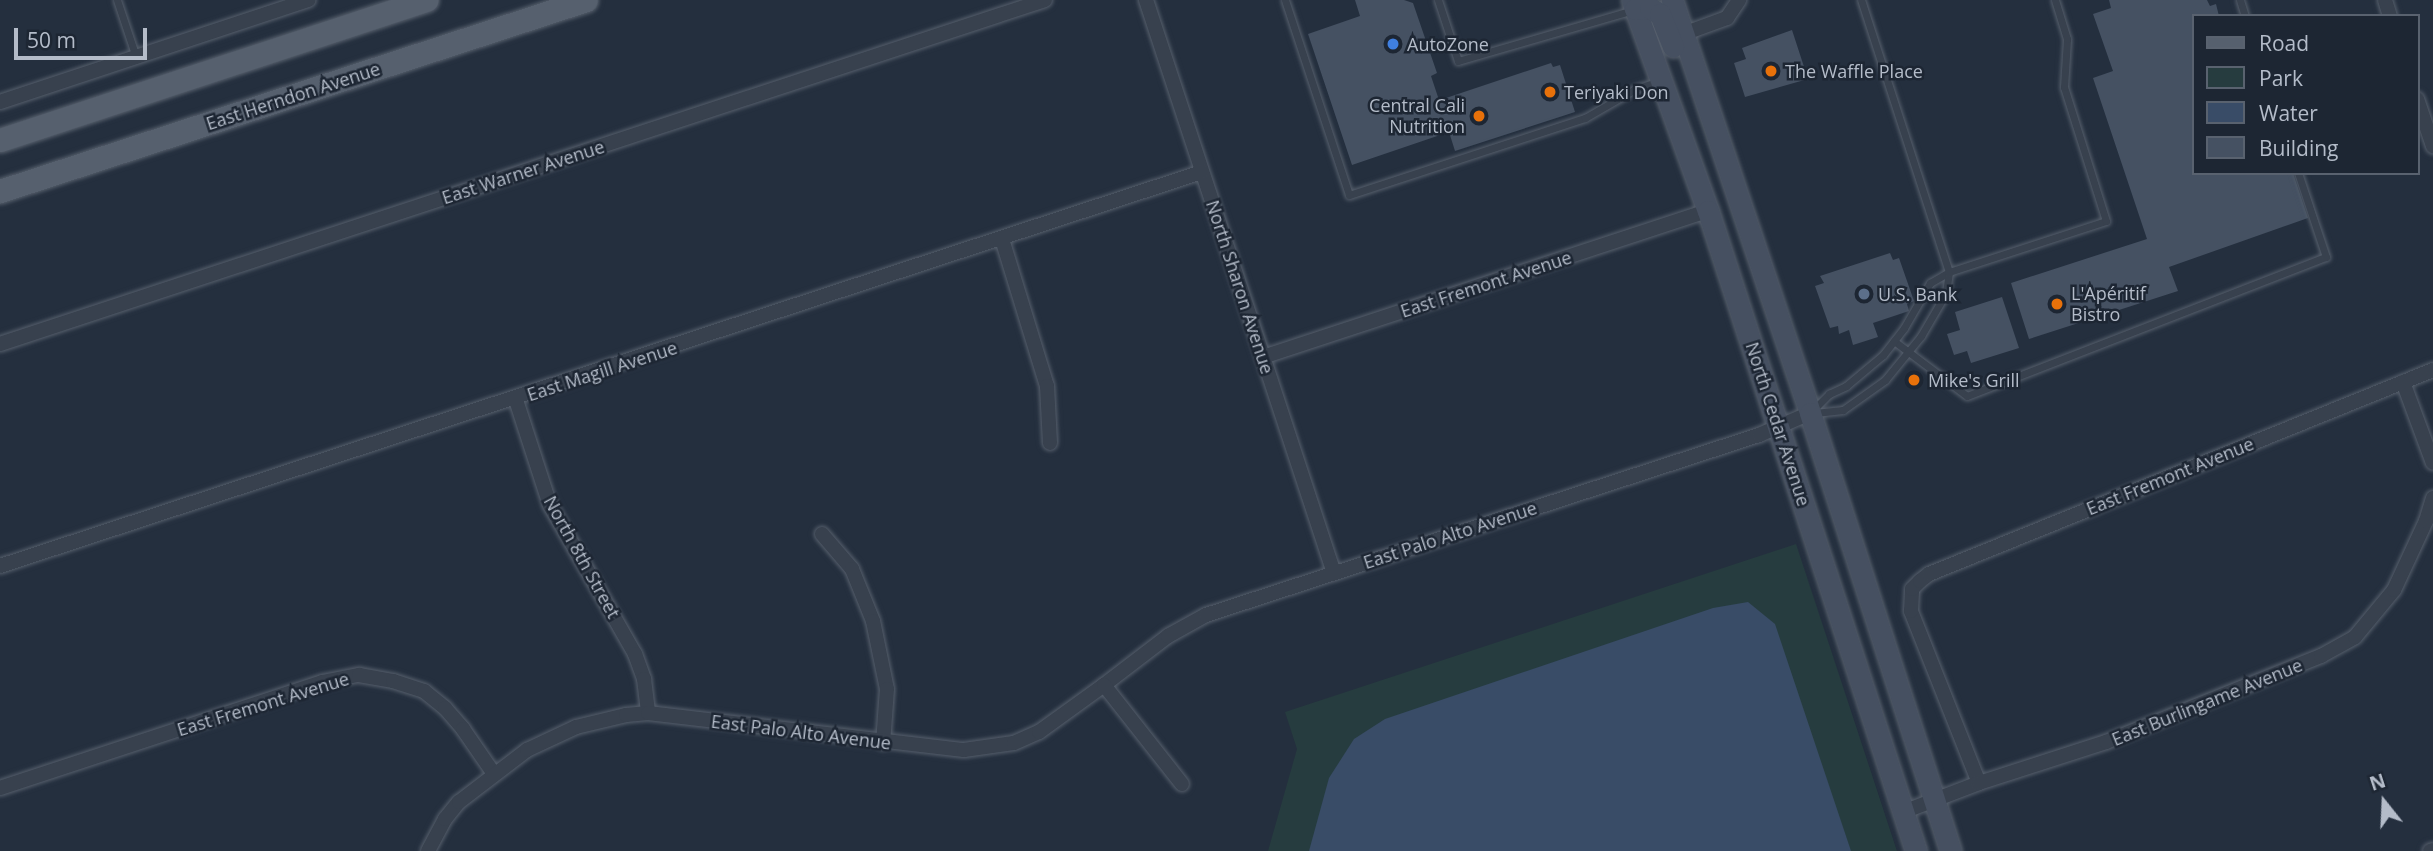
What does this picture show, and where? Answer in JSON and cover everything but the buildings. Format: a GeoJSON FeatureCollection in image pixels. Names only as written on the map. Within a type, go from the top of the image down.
{"type":"FeatureCollection","features":[{"type":"Feature","properties":{"kind":"main road"},"geometry":{"type":"LineString","coordinates":[[0,140],[427,0]]}},
{"type":"Feature","properties":{"kind":"main road","name":"East Herndon Avenue"},"geometry":{"type":"LineString","coordinates":[[0,191],[586,0]]}},
{"type":"Feature","properties":{"kind":"main road","name":"North Cedar Avenue"},"geometry":{"type":"LineString","coordinates":[[1672,0],[1810,413],[1951,851]]}},
{"type":"Feature","properties":{"kind":"main road"},"geometry":{"type":"LineString","coordinates":[[1633,5],[1650,8],[1660,15],[1665,24],[1704,141],[1741,205]]}},
{"type":"Feature","properties":{"kind":"main road","name":"North Cedar Avenue"},"geometry":{"type":"LineString","coordinates":[[1633,5],[1708,211],[1916,851]]}},
{"type":"Feature","properties":{"kind":"street"},"geometry":{"type":"LineString","coordinates":[[0,102],[309,0]]}},
{"type":"Feature","properties":{"kind":"street","name":"East Warner Avenue"},"geometry":{"type":"LineString","coordinates":[[0,344],[1045,0]]}},
{"type":"Feature","properties":{"kind":"street","name":"North Sharon Avenue"},"geometry":{"type":"LineString","coordinates":[[1146,0],[1334,573]]}},
{"type":"Feature","properties":{"kind":"street"},"geometry":{"type":"LineString","coordinates":[[1683,34],[1727,18],[1739,0]]}},
{"type":"Feature","properties":{"kind":"street"},"geometry":{"type":"LineString","coordinates":[[2419,105],[2433,146]]}},
{"type":"Feature","properties":{"kind":"street","name":"East Magill Avenue"},"geometry":{"type":"LineString","coordinates":[[0,566],[516,400],[1202,172]]}},
{"type":"Feature","properties":{"kind":"street","name":"East Fremont Avenue"},"geometry":{"type":"LineString","coordinates":[[1263,357],[1708,211]]}},
{"type":"Feature","properties":{"kind":"street"},"geometry":{"type":"LineString","coordinates":[[1002,239],[1047,386],[1050,443]]}},
{"type":"Feature","properties":{"kind":"street","name":"East Fremont Avenue"},"geometry":{"type":"LineString","coordinates":[[1979,783],[1910,611],[1912,589],[1928,574],[2433,370]]}},
{"type":"Feature","properties":{"kind":"street"},"geometry":{"type":"LineString","coordinates":[[2403,382],[2433,463]]}},
{"type":"Feature","properties":{"kind":"street","name":"North 8th Street"},"geometry":{"type":"LineString","coordinates":[[516,400],[550,505],[635,654],[644,679],[648,713]]}},
{"type":"Feature","properties":{"kind":"street","name":"East Palo Alto Avenue"},"geometry":{"type":"LineString","coordinates":[[428,851],[445,819],[475,787],[549,738],[601,719],[648,713],[883,743],[964,750],[1014,743],[1058,721],[1188,624],[1779,426],[1810,413]]}},
{"type":"Feature","properties":{"kind":"street","name":"East Burlingame Avenue"},"geometry":{"type":"LineString","coordinates":[[1903,812],[1979,783],[2106,742],[2320,656],[2355,636],[2394,590],[2427,521],[2433,498]]}},
{"type":"Feature","properties":{"kind":"street"},"geometry":{"type":"LineString","coordinates":[[822,534],[852,569],[873,621],[887,689],[883,743]]}},
{"type":"Feature","properties":{"kind":"street","name":"East Fremont Avenue"},"geometry":{"type":"LineString","coordinates":[[0,788],[322,682],[359,675],[393,681],[424,691],[445,708],[494,774]]}},
{"type":"Feature","properties":{"kind":"street"},"geometry":{"type":"LineString","coordinates":[[1104,685],[1182,783]]}},
{"type":"Feature","properties":{"kind":"lane"},"geometry":{"type":"LineString","coordinates":[[117,0],[136,57]]}},
{"type":"Feature","properties":{"kind":"lane"},"geometry":{"type":"LineString","coordinates":[[1285,0],[1349,195],[1585,118],[1635,89],[1660,81]]}},
{"type":"Feature","properties":{"kind":"lane"},"geometry":{"type":"LineString","coordinates":[[1438,0],[1458,61],[1633,5]]}},
{"type":"Feature","properties":{"kind":"lane"},"geometry":{"type":"LineString","coordinates":[[1810,413],[1836,413],[1858,402],[1885,380],[1908,352],[1947,293],[1949,272],[1861,0]]}},
{"type":"Feature","properties":{"kind":"lane"},"geometry":{"type":"LineString","coordinates":[[1810,413],[1829,394],[1869,368],[1894,341],[1930,283],[1949,272],[2106,221],[2064,87],[2067,39],[2055,0]]}},
{"type":"Feature","properties":{"kind":"lane"},"geometry":{"type":"LineString","coordinates":[[1894,341],[1967,396],[2326,257],[2299,175]]}},
{"type":"Feature","properties":{"kind":"green space"},"geometry":{"type":"Polygon","coordinates":[[[1796,544],[1897,851],[1268,851],[1297,749],[1285,712],[1796,544]]]}},
{"type":"Feature","properties":{"kind":"water"},"geometry":{"type":"Polygon","coordinates":[[[1748,602],[1775,624],[1851,851],[1309,851],[1329,778],[1354,739],[1385,719],[1713,608],[1748,602]]]}},
{"type":"Feature","properties":{"kind":"place","name":"AutoZone"},"geometry":{"type":"Point","coordinates":[1393,44]}},
{"type":"Feature","properties":{"kind":"place","name":"The Waffle Place"},"geometry":{"type":"Point","coordinates":[1771,71]}},
{"type":"Feature","properties":{"kind":"place","name":"Teriyaki Don"},"geometry":{"type":"Point","coordinates":[1550,92]}},
{"type":"Feature","properties":{"kind":"place","name":"Central Cali Nutrition"},"geometry":{"type":"Point","coordinates":[1479,116]}},
{"type":"Feature","properties":{"kind":"place","name":"U.S. Bank"},"geometry":{"type":"Point","coordinates":[1864,294]}},
{"type":"Feature","properties":{"kind":"place","name":"L'Apéritif Bistro"},"geometry":{"type":"Point","coordinates":[2057,304]}},
{"type":"Feature","properties":{"kind":"place","name":"Mike's Grill"},"geometry":{"type":"Point","coordinates":[1914,380]}}]}
